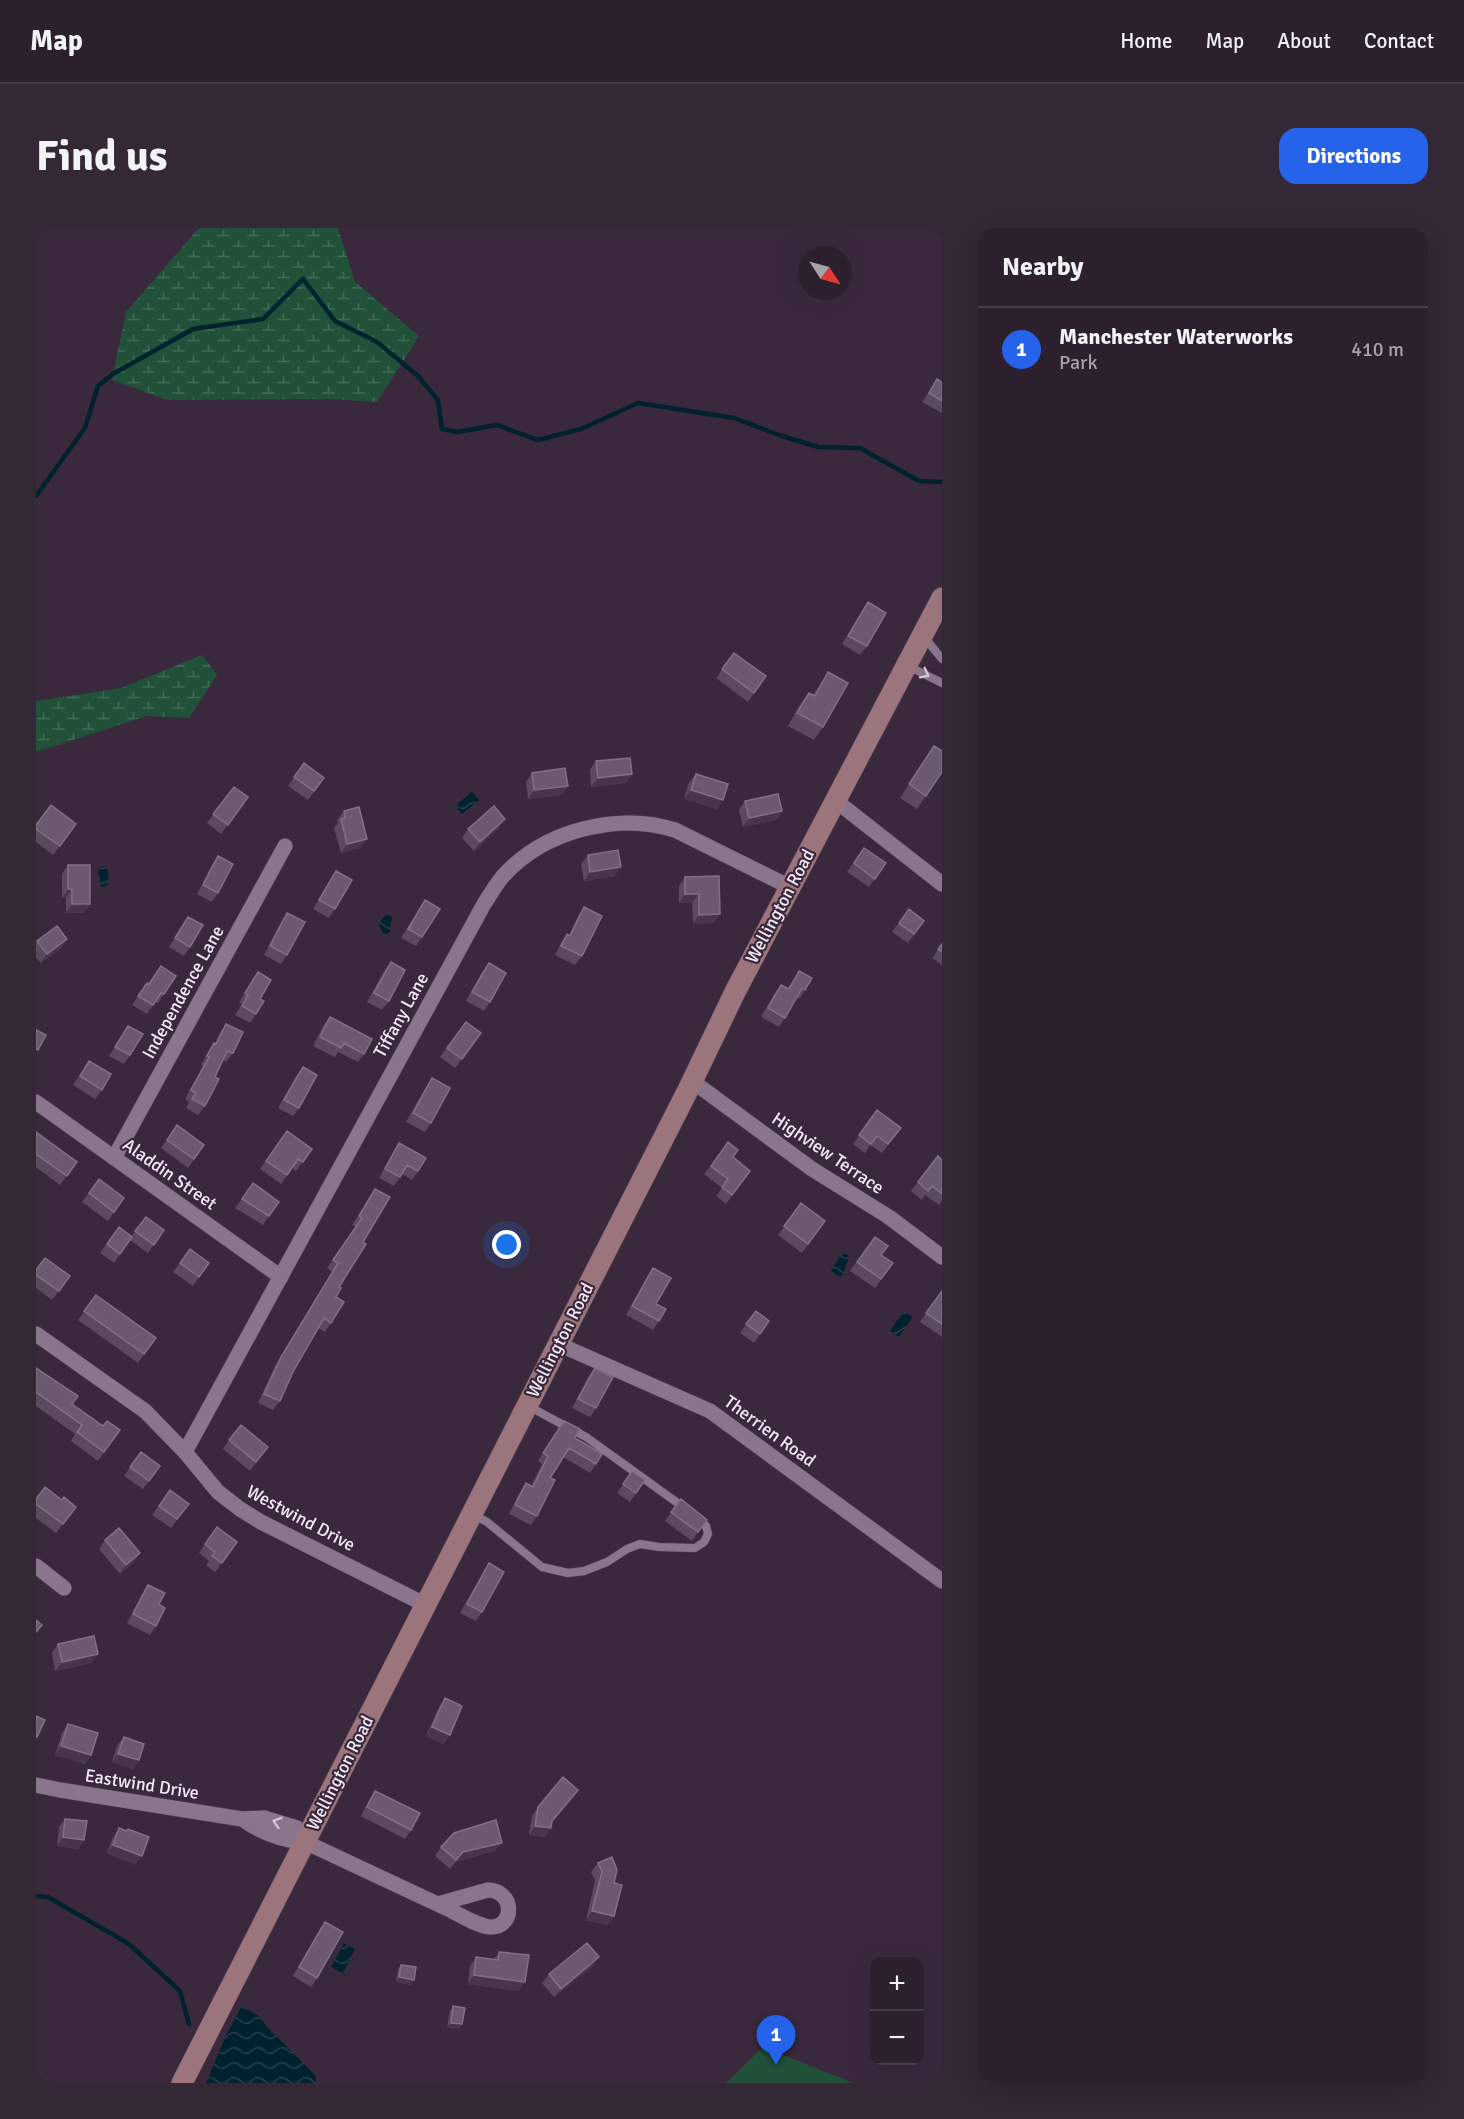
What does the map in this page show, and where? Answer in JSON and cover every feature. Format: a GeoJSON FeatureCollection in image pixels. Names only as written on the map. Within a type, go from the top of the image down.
{"type":"FeatureCollection","features":[{"type":"Feature","properties":{"kind":"main road","name":"Wellington Road"},"geometry":{"type":"LineString","coordinates":[[182,2083],[790,886],[942,598]]}},
{"type":"Feature","properties":{"kind":"street"},"geometry":{"type":"LineString","coordinates":[[836,801],[942,884]]}},
{"type":"Feature","properties":{"kind":"street","name":"Tiffany Lane"},"geometry":{"type":"LineString","coordinates":[[185,1452],[484,903],[504,874],[530,852],[559,837],[591,827],[625,822],[659,825],[694,838],[790,886]]}},
{"type":"Feature","properties":{"kind":"street","name":"Independence Lane"},"geometry":{"type":"LineString","coordinates":[[114,1158],[285,846]]}},
{"type":"Feature","properties":{"kind":"street","name":"Highview Terrace"},"geometry":{"type":"LineString","coordinates":[[692,1081],[812,1170],[889,1217],[942,1257]]}},
{"type":"Feature","properties":{"kind":"street","name":"Aladdin Street"},"geometry":{"type":"LineString","coordinates":[[36,1102],[281,1277]]}},
{"type":"Feature","properties":{"kind":"street","name":"Westwind Drive"},"geometry":{"type":"LineString","coordinates":[[36,1334],[145,1411],[185,1452],[218,1492],[240,1509],[261,1522],[424,1604]]}},
{"type":"Feature","properties":{"kind":"street","name":"Therrien Road"},"geometry":{"type":"LineString","coordinates":[[558,1344],[711,1411],[942,1581]]}},
{"type":"Feature","properties":{"kind":"street"},"geometry":{"type":"LineString","coordinates":[[36,1566],[64,1588]]}},
{"type":"Feature","properties":{"kind":"street","name":"Eastwind Drive"},"geometry":{"type":"LineString","coordinates":[[36,1785],[60,1791],[242,1819],[255,1828],[291,1841],[305,1842],[438,1904]]}},
{"type":"Feature","properties":{"kind":"lane"},"geometry":{"type":"LineString","coordinates":[[923,635],[942,659]]}},
{"type":"Feature","properties":{"kind":"lane"},"geometry":{"type":"LineString","coordinates":[[907,665],[942,683]]}},
{"type":"Feature","properties":{"kind":"lane"},"geometry":{"type":"LineString","coordinates":[[471,1513],[487,1522],[542,1567],[568,1573],[584,1571],[607,1562],[627,1549],[640,1544],[695,1548],[704,1542],[708,1534],[706,1526],[699,1518],[586,1437],[526,1406]]}},
{"type":"Feature","properties":{"kind":"green space"},"geometry":{"type":"Polygon","coordinates":[[[199,228],[338,228],[355,282],[419,336],[377,402],[330,399],[168,400],[112,380],[126,312],[199,228]]]}},
{"type":"Feature","properties":{"kind":"green space"},"geometry":{"type":"Polygon","coordinates":[[[202,655],[217,675],[189,718],[146,716],[36,752],[36,701],[121,688],[202,655]]]}},
{"type":"Feature","properties":{"kind":"green space"},"geometry":{"type":"Polygon","coordinates":[[[763,2047],[853,2083],[726,2083],[763,2047]]]}},
{"type":"Feature","properties":{"kind":"water"},"geometry":{"type":"Polygon","coordinates":[[[472,792],[479,800],[462,814],[455,806],[472,792]]]}},
{"type":"Feature","properties":{"kind":"water"},"geometry":{"type":"Polygon","coordinates":[[[105,866],[108,870],[108,878],[106,886],[103,887],[100,885],[98,872],[100,867],[105,866]]]}},
{"type":"Feature","properties":{"kind":"water"},"geometry":{"type":"Polygon","coordinates":[[[384,916],[392,917],[390,932],[387,934],[383,933],[379,925],[384,916]]]}},
{"type":"Feature","properties":{"kind":"water"},"geometry":{"type":"Polygon","coordinates":[[[844,1254],[849,1257],[842,1276],[838,1276],[831,1271],[840,1256],[844,1254]]]}},
{"type":"Feature","properties":{"kind":"water"},"geometry":{"type":"Polygon","coordinates":[[[904,1311],[913,1317],[899,1337],[890,1331],[904,1311]]]}},
{"type":"Feature","properties":{"kind":"water"},"geometry":{"type":"Polygon","coordinates":[[[344,1943],[355,1949],[343,1973],[331,1967],[344,1943]]]}},
{"type":"Feature","properties":{"kind":"water"},"geometry":{"type":"Polygon","coordinates":[[[242,2006],[261,2017],[266,2026],[316,2076],[316,2083],[206,2083],[226,2035],[242,2006]]]}},
{"type":"Feature","properties":{"kind":"building"},"geometry":{"type":"Polygon","coordinates":[[[937,379],[942,382],[942,401],[929,393],[937,379]]]}},
{"type":"Feature","properties":{"kind":"building"},"geometry":{"type":"Polygon","coordinates":[[[868,602],[886,613],[867,646],[848,636],[868,602]]]}},
{"type":"Feature","properties":{"kind":"building"},"geometry":{"type":"Polygon","coordinates":[[[734,653],[766,676],[754,693],[722,669],[734,653]]]}},
{"type":"Feature","properties":{"kind":"building"},"geometry":{"type":"Polygon","coordinates":[[[828,672],[848,683],[823,727],[797,713],[809,693],[815,696],[828,672]]]}},
{"type":"Feature","properties":{"kind":"building"},"geometry":{"type":"Polygon","coordinates":[[[934,746],[942,751],[942,772],[926,796],[909,784],[934,746]]]}},
{"type":"Feature","properties":{"kind":"building"},"geometry":{"type":"Polygon","coordinates":[[[630,758],[632,774],[598,778],[596,761],[630,758]]]}},
{"type":"Feature","properties":{"kind":"building"},"geometry":{"type":"Polygon","coordinates":[[[304,763],[324,778],[314,791],[294,777],[304,763]]]}},
{"type":"Feature","properties":{"kind":"building"},"geometry":{"type":"Polygon","coordinates":[[[565,768],[568,786],[534,790],[532,773],[565,768]]]}},
{"type":"Feature","properties":{"kind":"building"},"geometry":{"type":"Polygon","coordinates":[[[696,774],[728,784],[723,800],[691,790],[696,774]]]}},
{"type":"Feature","properties":{"kind":"building"},"geometry":{"type":"Polygon","coordinates":[[[234,787],[248,797],[228,825],[213,814],[234,787]]]}},
{"type":"Feature","properties":{"kind":"building"},"geometry":{"type":"Polygon","coordinates":[[[778,794],[782,811],[749,818],[745,801],[778,794]]]}},
{"type":"Feature","properties":{"kind":"building"},"geometry":{"type":"Polygon","coordinates":[[[51,805],[76,824],[60,846],[36,829],[36,825],[51,805]]]}},
{"type":"Feature","properties":{"kind":"building"},"geometry":{"type":"Polygon","coordinates":[[[494,806],[505,819],[480,842],[468,829],[494,806]]]}},
{"type":"Feature","properties":{"kind":"building"},"geometry":{"type":"Polygon","coordinates":[[[359,807],[367,839],[347,844],[341,819],[345,818],[344,811],[359,807]]]}},
{"type":"Feature","properties":{"kind":"building"},"geometry":{"type":"Polygon","coordinates":[[[864,848],[886,863],[875,879],[854,863],[864,848]]]}},
{"type":"Feature","properties":{"kind":"building"},"geometry":{"type":"Polygon","coordinates":[[[618,850],[621,867],[590,872],[588,855],[618,850]]]}},
{"type":"Feature","properties":{"kind":"building"},"geometry":{"type":"Polygon","coordinates":[[[218,856],[233,864],[218,893],[203,885],[218,856]]]}},
{"type":"Feature","properties":{"kind":"building"},"geometry":{"type":"Polygon","coordinates":[[[68,865],[90,865],[90,904],[72,904],[72,889],[68,889],[68,865]]]}},
{"type":"Feature","properties":{"kind":"building"},"geometry":{"type":"Polygon","coordinates":[[[336,871],[352,880],[335,909],[319,900],[336,871]]]}},
{"type":"Feature","properties":{"kind":"building"},"geometry":{"type":"Polygon","coordinates":[[[719,876],[720,914],[699,915],[699,894],[685,894],[685,877],[719,876]]]}},
{"type":"Feature","properties":{"kind":"building"},"geometry":{"type":"Polygon","coordinates":[[[425,900],[440,909],[422,937],[408,929],[425,900]]]}},
{"type":"Feature","properties":{"kind":"building"},"geometry":{"type":"Polygon","coordinates":[[[584,907],[602,916],[582,956],[561,946],[567,934],[570,936],[584,907]]]}},
{"type":"Feature","properties":{"kind":"building"},"geometry":{"type":"Polygon","coordinates":[[[909,909],[924,921],[914,934],[899,923],[909,909]]]}},
{"type":"Feature","properties":{"kind":"building"},"geometry":{"type":"Polygon","coordinates":[[[287,913],[305,922],[287,955],[270,946],[287,913]]]}},
{"type":"Feature","properties":{"kind":"building"},"geometry":{"type":"Polygon","coordinates":[[[188,917],[203,925],[190,947],[175,938],[188,917]]]}},
{"type":"Feature","properties":{"kind":"building"},"geometry":{"type":"Polygon","coordinates":[[[57,926],[67,939],[47,954],[37,941],[57,926]]]}},
{"type":"Feature","properties":{"kind":"building"},"geometry":{"type":"Polygon","coordinates":[[[391,962],[405,970],[389,1001],[374,993],[391,962]]]}},
{"type":"Feature","properties":{"kind":"building"},"geometry":{"type":"Polygon","coordinates":[[[489,963],[506,973],[490,1002],[472,992],[489,963]]]}},
{"type":"Feature","properties":{"kind":"building"},"geometry":{"type":"Polygon","coordinates":[[[161,966],[176,976],[153,1005],[138,996],[161,966]]]}},
{"type":"Feature","properties":{"kind":"building"},"geometry":{"type":"Polygon","coordinates":[[[799,971],[812,978],[805,990],[802,988],[785,1018],[768,1008],[781,985],[789,989],[799,971]]]}},
{"type":"Feature","properties":{"kind":"building"},"geometry":{"type":"Polygon","coordinates":[[[258,972],[271,980],[260,999],[264,1001],[256,1014],[242,1006],[248,995],[245,993],[258,972]]]}},
{"type":"Feature","properties":{"kind":"building"},"geometry":{"type":"Polygon","coordinates":[[[330,1017],[372,1039],[364,1054],[344,1043],[341,1048],[320,1037],[330,1017]]]}},
{"type":"Feature","properties":{"kind":"building"},"geometry":{"type":"Polygon","coordinates":[[[466,1022],[481,1033],[462,1059],[447,1048],[466,1022]]]}},
{"type":"Feature","properties":{"kind":"building"},"geometry":{"type":"Polygon","coordinates":[[[226,1024],[243,1032],[233,1053],[227,1051],[215,1077],[219,1079],[205,1106],[192,1099],[196,1093],[191,1090],[226,1024]]]}},
{"type":"Feature","properties":{"kind":"building"},"geometry":{"type":"Polygon","coordinates":[[[128,1026],[143,1034],[130,1055],[115,1047],[128,1026]]]}},
{"type":"Feature","properties":{"kind":"building"},"geometry":{"type":"Polygon","coordinates":[[[36,1030],[46,1035],[38,1050],[36,1049],[36,1030]]]}},
{"type":"Feature","properties":{"kind":"building"},"geometry":{"type":"Polygon","coordinates":[[[89,1061],[111,1074],[102,1090],[80,1076],[89,1061]]]}},
{"type":"Feature","properties":{"kind":"building"},"geometry":{"type":"Polygon","coordinates":[[[303,1067],[317,1075],[299,1108],[284,1100],[303,1067]]]}},
{"type":"Feature","properties":{"kind":"building"},"geometry":{"type":"Polygon","coordinates":[[[432,1078],[450,1088],[431,1123],[413,1113],[432,1078]]]}},
{"type":"Feature","properties":{"kind":"building"},"geometry":{"type":"Polygon","coordinates":[[[877,1110],[901,1128],[888,1144],[877,1136],[871,1144],[859,1135],[877,1110]]]}},
{"type":"Feature","properties":{"kind":"building"},"geometry":{"type":"Polygon","coordinates":[[[177,1125],[204,1145],[194,1159],[167,1140],[177,1125]]]}},
{"type":"Feature","properties":{"kind":"building"},"geometry":{"type":"Polygon","coordinates":[[[287,1131],[312,1149],[303,1162],[298,1159],[287,1175],[266,1161],[287,1131]]]}},
{"type":"Feature","properties":{"kind":"building"},"geometry":{"type":"Polygon","coordinates":[[[36,1132],[77,1162],[67,1176],[36,1154],[36,1132]]]}},
{"type":"Feature","properties":{"kind":"building"},"geometry":{"type":"Polygon","coordinates":[[[728,1142],[738,1150],[733,1157],[750,1171],[732,1195],[722,1187],[728,1179],[711,1166],[728,1142]]]}},
{"type":"Feature","properties":{"kind":"building"},"geometry":{"type":"Polygon","coordinates":[[[399,1143],[426,1158],[418,1171],[407,1165],[400,1177],[385,1169],[399,1143]]]}},
{"type":"Feature","properties":{"kind":"building"},"geometry":{"type":"Polygon","coordinates":[[[938,1156],[942,1160],[942,1194],[932,1186],[928,1191],[918,1182],[938,1156]]]}},
{"type":"Feature","properties":{"kind":"building"},"geometry":{"type":"Polygon","coordinates":[[[99,1179],[124,1198],[114,1212],[89,1193],[99,1179]]]}},
{"type":"Feature","properties":{"kind":"building"},"geometry":{"type":"Polygon","coordinates":[[[253,1183],[279,1202],[269,1216],[242,1199],[253,1183]]]}},
{"type":"Feature","properties":{"kind":"building"},"geometry":{"type":"Polygon","coordinates":[[[375,1189],[390,1197],[363,1242],[366,1244],[339,1287],[341,1288],[336,1297],[344,1302],[331,1323],[324,1318],[293,1372],[280,1401],[264,1394],[281,1357],[338,1263],[333,1260],[362,1218],[359,1216],[375,1189]]]}},
{"type":"Feature","properties":{"kind":"building"},"geometry":{"type":"Polygon","coordinates":[[[801,1203],[825,1221],[808,1244],[784,1226],[801,1203]]]}},
{"type":"Feature","properties":{"kind":"building"},"geometry":{"type":"Polygon","coordinates":[[[146,1217],[164,1230],[154,1245],[135,1231],[146,1217]]]}},
{"type":"Feature","properties":{"kind":"building"},"geometry":{"type":"Polygon","coordinates":[[[119,1227],[132,1237],[120,1254],[107,1244],[119,1227]]]}},
{"type":"Feature","properties":{"kind":"building"},"geometry":{"type":"Polygon","coordinates":[[[875,1237],[888,1246],[881,1255],[893,1263],[881,1279],[857,1262],[875,1237]]]}},
{"type":"Feature","properties":{"kind":"building"},"geometry":{"type":"Polygon","coordinates":[[[190,1249],[209,1263],[199,1277],[180,1263],[190,1249]]]}},
{"type":"Feature","properties":{"kind":"building"},"geometry":{"type":"Polygon","coordinates":[[[45,1258],[70,1276],[59,1291],[36,1275],[36,1270],[45,1258]]]}},
{"type":"Feature","properties":{"kind":"building"},"geometry":{"type":"Polygon","coordinates":[[[653,1268],[671,1278],[656,1304],[666,1309],[659,1321],[632,1306],[653,1268]]]}},
{"type":"Feature","properties":{"kind":"building"},"geometry":{"type":"Polygon","coordinates":[[[942,1291],[942,1324],[926,1313],[942,1291]]]}},
{"type":"Feature","properties":{"kind":"building"},"geometry":{"type":"Polygon","coordinates":[[[96,1295],[156,1338],[144,1354],[84,1311],[96,1295]]]}},
{"type":"Feature","properties":{"kind":"building"},"geometry":{"type":"Polygon","coordinates":[[[756,1311],[769,1321],[760,1334],[746,1324],[756,1311]]]}},
{"type":"Feature","properties":{"kind":"building"},"geometry":{"type":"Polygon","coordinates":[[[36,1368],[78,1396],[72,1404],[103,1426],[107,1421],[120,1430],[104,1452],[77,1432],[82,1425],[36,1392],[36,1368]]]}},
{"type":"Feature","properties":{"kind":"building"},"geometry":{"type":"Polygon","coordinates":[[[595,1368],[613,1377],[596,1408],[578,1399],[595,1368]]]}},
{"type":"Feature","properties":{"kind":"building"},"geometry":{"type":"Polygon","coordinates":[[[564,1421],[580,1429],[575,1438],[602,1454],[596,1464],[569,1448],[550,1478],[555,1480],[537,1516],[515,1505],[526,1483],[533,1487],[548,1456],[543,1453],[564,1421]]]}},
{"type":"Feature","properties":{"kind":"building"},"geometry":{"type":"Polygon","coordinates":[[[241,1425],[268,1447],[256,1462],[229,1440],[241,1425]]]}},
{"type":"Feature","properties":{"kind":"building"},"geometry":{"type":"Polygon","coordinates":[[[141,1452],[160,1466],[149,1481],[130,1467],[141,1452]]]}},
{"type":"Feature","properties":{"kind":"building"},"geometry":{"type":"Polygon","coordinates":[[[632,1471],[645,1480],[636,1493],[623,1484],[632,1471]]]}},
{"type":"Feature","properties":{"kind":"building"},"geometry":{"type":"Polygon","coordinates":[[[45,1487],[62,1500],[64,1497],[76,1507],[63,1524],[36,1504],[36,1499],[45,1487]]]}},
{"type":"Feature","properties":{"kind":"building"},"geometry":{"type":"Polygon","coordinates":[[[170,1490],[189,1504],[177,1519],[159,1506],[170,1490]]]}},
{"type":"Feature","properties":{"kind":"building"},"geometry":{"type":"Polygon","coordinates":[[[681,1499],[707,1520],[698,1532],[671,1512],[681,1499]]]}},
{"type":"Feature","properties":{"kind":"building"},"geometry":{"type":"Polygon","coordinates":[[[217,1527],[237,1542],[222,1563],[212,1556],[215,1552],[205,1544],[217,1527]]]}},
{"type":"Feature","properties":{"kind":"building"},"geometry":{"type":"Polygon","coordinates":[[[119,1528],[140,1553],[126,1565],[105,1540],[119,1528]]]}},
{"type":"Feature","properties":{"kind":"building"},"geometry":{"type":"Polygon","coordinates":[[[489,1563],[504,1572],[482,1612],[467,1604],[489,1563]]]}},
{"type":"Feature","properties":{"kind":"building"},"geometry":{"type":"Polygon","coordinates":[[[148,1585],[165,1593],[159,1604],[165,1608],[156,1626],[133,1614],[148,1585]]]}},
{"type":"Feature","properties":{"kind":"building"},"geometry":{"type":"Polygon","coordinates":[[[36,1620],[42,1625],[36,1632],[36,1620]]]}},
{"type":"Feature","properties":{"kind":"building"},"geometry":{"type":"Polygon","coordinates":[[[94,1636],[98,1654],[62,1662],[58,1644],[94,1636]]]}},
{"type":"Feature","properties":{"kind":"building"},"geometry":{"type":"Polygon","coordinates":[[[445,1698],[462,1706],[450,1735],[432,1727],[445,1698]]]}},
{"type":"Feature","properties":{"kind":"building"},"geometry":{"type":"Polygon","coordinates":[[[36,1716],[45,1720],[37,1737],[36,1737],[36,1716]]]}},
{"type":"Feature","properties":{"kind":"building"},"geometry":{"type":"Polygon","coordinates":[[[68,1724],[98,1733],[91,1755],[61,1746],[68,1724]]]}},
{"type":"Feature","properties":{"kind":"building"},"geometry":{"type":"Polygon","coordinates":[[[124,1737],[144,1744],[139,1760],[118,1754],[124,1737]]]}},
{"type":"Feature","properties":{"kind":"building"},"geometry":{"type":"Polygon","coordinates":[[[563,1777],[578,1790],[552,1821],[551,1828],[535,1826],[538,1807],[563,1777]]]}},
{"type":"Feature","properties":{"kind":"building"},"geometry":{"type":"Polygon","coordinates":[[[375,1791],[420,1813],[411,1830],[367,1807],[375,1791]]]}},
{"type":"Feature","properties":{"kind":"building"},"geometry":{"type":"Polygon","coordinates":[[[65,1819],[87,1821],[84,1840],[63,1837],[65,1819]]]}},
{"type":"Feature","properties":{"kind":"building"},"geometry":{"type":"Polygon","coordinates":[[[496,1820],[502,1843],[463,1852],[456,1860],[441,1847],[454,1833],[496,1820]]]}},
{"type":"Feature","properties":{"kind":"building"},"geometry":{"type":"Polygon","coordinates":[[[119,1828],[149,1837],[142,1856],[113,1845],[119,1828]]]}},
{"type":"Feature","properties":{"kind":"building"},"geometry":{"type":"Polygon","coordinates":[[[612,1857],[617,1870],[614,1883],[622,1885],[614,1916],[592,1911],[602,1872],[598,1863],[612,1857]]]}},
{"type":"Feature","properties":{"kind":"building"},"geometry":{"type":"Polygon","coordinates":[[[325,1922],[343,1932],[317,1978],[299,1967],[325,1922]]]}},
{"type":"Feature","properties":{"kind":"building"},"geometry":{"type":"Polygon","coordinates":[[[587,1943],[599,1957],[561,1989],[549,1974],[587,1943]]]}},
{"type":"Feature","properties":{"kind":"building"},"geometry":{"type":"Polygon","coordinates":[[[499,1952],[529,1955],[525,1982],[474,1975],[476,1957],[498,1960],[499,1952]]]}},
{"type":"Feature","properties":{"kind":"building"},"geometry":{"type":"Polygon","coordinates":[[[401,1965],[416,1967],[414,1980],[399,1977],[401,1965]]]}},
{"type":"Feature","properties":{"kind":"building"},"geometry":{"type":"Polygon","coordinates":[[[453,2006],[465,2008],[462,2024],[451,2023],[453,2006]]]}},
{"type":"Feature","properties":{"kind":"waterway"},"geometry":{"type":"LineString","coordinates":[[36,496],[85,428],[98,386],[113,374],[193,329],[263,319],[303,279],[335,321],[377,342],[417,375],[438,400],[442,429],[457,432],[497,425],[538,440],[581,429],[638,403],[734,418],[818,447],[860,448],[919,481],[942,482]]}},
{"type":"Feature","properties":{"kind":"waterway"},"geometry":{"type":"LineString","coordinates":[[36,1896],[48,1897],[129,1944],[180,1991],[189,2024]]}},
{"type":"Feature","properties":{"kind":"place","name":"Manchester Waterworks"},"geometry":{"type":"Point","coordinates":[776,2065]}}]}
